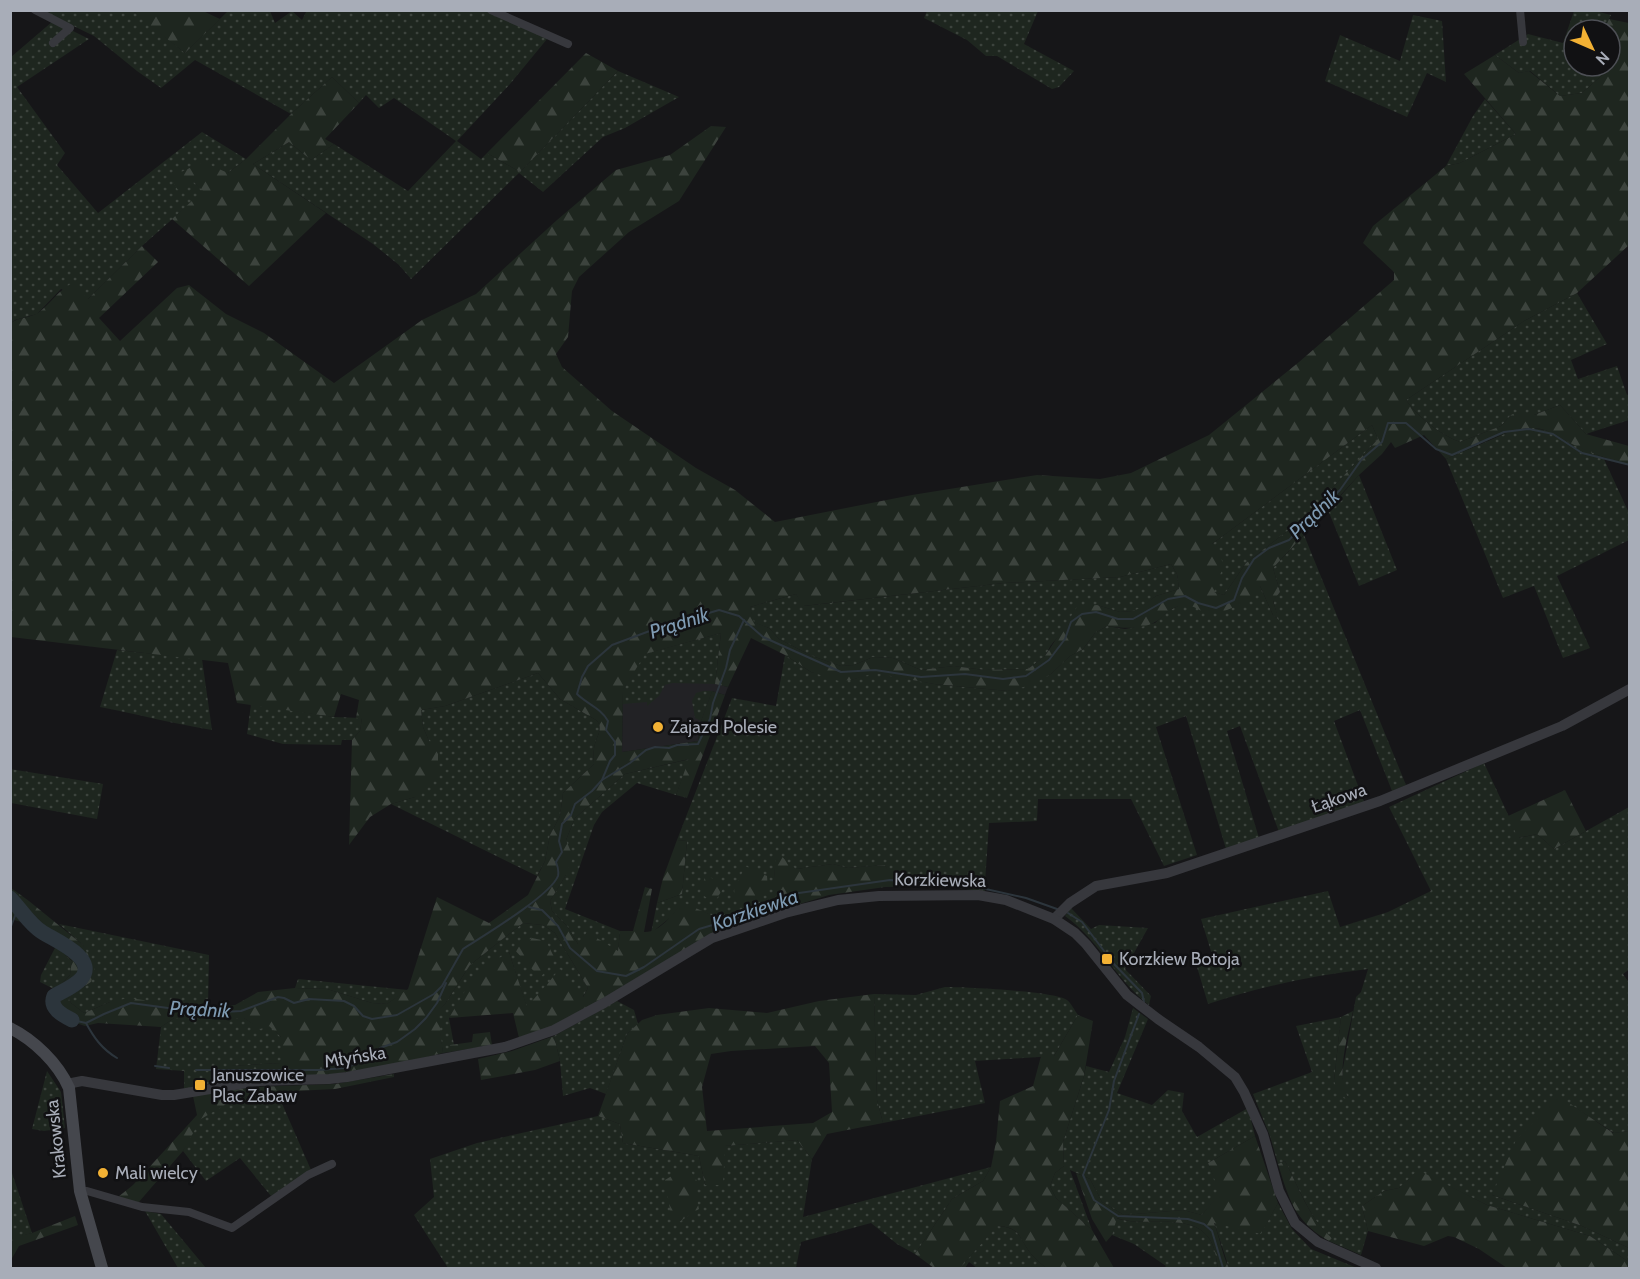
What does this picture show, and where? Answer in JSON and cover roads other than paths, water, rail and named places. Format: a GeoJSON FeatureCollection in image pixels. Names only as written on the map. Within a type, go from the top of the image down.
{"type":"FeatureCollection","features":[{"type":"Feature","properties":{"kind":"main road","name":"Krakowska"},"geometry":{"type":"LineString","coordinates":[[10,1028],[40,1050],[58,1069],[67,1084],[71,1097],[80,1191],[102,1269]]}},
{"type":"Feature","properties":{"kind":"street"},"geometry":{"type":"LineString","coordinates":[[35,10],[70,28],[53,43]]}},
{"type":"Feature","properties":{"kind":"street"},"geometry":{"type":"LineString","coordinates":[[491,10],[568,45]]}},
{"type":"Feature","properties":{"kind":"street"},"geometry":{"type":"LineString","coordinates":[[1520,10],[1522,42]]}},
{"type":"Feature","properties":{"kind":"street","name":"Łąkowa"},"geometry":{"type":"LineString","coordinates":[[1054,919],[1070,903],[1096,886],[1167,873],[1380,801],[1562,726],[1629,689]]}},
{"type":"Feature","properties":{"kind":"street","name":"Korzkiewska"},"geometry":{"type":"LineString","coordinates":[[604,1003],[712,938],[785,913],[838,900],[904,894],[978,895],[1006,900],[1054,919],[1075,933],[1127,995],[1199,1047],[1235,1077],[1263,1134],[1279,1191],[1295,1223],[1318,1242],[1376,1269]]}},
{"type":"Feature","properties":{"kind":"street","name":"Młyńska"},"geometry":{"type":"LineString","coordinates":[[67,1084],[82,1081],[162,1095],[174,1095],[259,1081],[347,1077],[505,1047],[554,1030],[604,1003]]}},
{"type":"Feature","properties":{"kind":"street"},"geometry":{"type":"LineString","coordinates":[[80,1191],[142,1207],[189,1212],[232,1228],[308,1175],[332,1164]]}},
{"type":"Feature","properties":{"kind":"waterway","name":"Prądnik"},"geometry":{"type":"LineString","coordinates":[[72,1020],[86,1023],[131,1003],[205,1013],[241,1011],[278,997],[294,1003],[309,999],[344,1001],[354,1006],[363,1016],[372,1019],[397,1015],[434,994],[442,986],[463,949],[530,904],[543,894],[558,876],[556,862],[562,852],[559,841],[562,824],[571,815],[575,804],[602,780],[615,755],[615,742],[606,730],[608,721],[602,713],[577,694],[582,677],[588,666],[612,645],[655,629],[719,610],[739,616],[763,637],[841,672],[875,670],[921,677],[965,674],[1003,679],[1026,676],[1049,660],[1065,639],[1071,622],[1082,614],[1096,612],[1118,619],[1133,619],[1168,599],[1185,596],[1198,603],[1216,608],[1234,600],[1242,578],[1254,559],[1269,548],[1289,540],[1340,490],[1362,459],[1382,442],[1388,423],[1406,423],[1436,449],[1452,455],[1504,432],[1529,429],[1553,434],[1582,453],[1630,465]]}},
{"type":"Feature","properties":{"kind":"waterway"},"geometry":{"type":"LineString","coordinates":[[602,780],[646,750],[655,747],[669,748],[677,745],[698,744],[710,719],[730,650],[744,620]]}},
{"type":"Feature","properties":{"kind":"waterway","name":"Korzkiewka"},"geometry":{"type":"LineString","coordinates":[[529,907],[542,910],[558,926],[570,948],[597,971],[626,976],[644,967],[699,929],[757,912],[792,894],[890,880],[968,885],[1026,898],[1057,909]]}},
{"type":"Feature","properties":{"kind":"waterway","name":"Prądnik"},"geometry":{"type":"LineString","coordinates":[[10,898],[37,929],[73,951],[84,964],[85,971],[81,979],[54,996],[53,1000],[57,1011],[72,1020]]}},
{"type":"Feature","properties":{"kind":"waterway"},"geometry":{"type":"LineString","coordinates":[[10,929],[18,908]]}},
{"type":"Feature","properties":{"kind":"waterway","name":"Korzkiewka"},"geometry":{"type":"LineString","coordinates":[[1068,913],[1082,922],[1114,964],[1142,993],[1144,1002]]}},
{"type":"Feature","properties":{"kind":"waterway"},"geometry":{"type":"LineString","coordinates":[[196,1070],[345,1068],[365,1060],[380,1048],[397,1042],[415,1029],[437,1003],[446,983]]}},
{"type":"Feature","properties":{"kind":"waterway","name":"Korzkiewka"},"geometry":{"type":"LineString","coordinates":[[1139,1014],[1114,1081],[1109,1110],[1083,1175],[1094,1200],[1118,1216],[1188,1219],[1204,1224],[1212,1231],[1223,1268]]}},
{"type":"Feature","properties":{"kind":"waterway"},"geometry":{"type":"LineString","coordinates":[[86,1023],[99,1043],[117,1058]]}},
{"type":"Feature","properties":{"kind":"waterway"},"geometry":{"type":"LineString","coordinates":[[155,1066],[169,1068]]}},
{"type":"Feature","properties":{"kind":"place","name":"Zajazd Polesie"},"geometry":{"type":"Point","coordinates":[658,727]}},
{"type":"Feature","properties":{"kind":"place","name":"Korzkiew Botoja"},"geometry":{"type":"Point","coordinates":[1107,959]}},
{"type":"Feature","properties":{"kind":"place","name":"Januszowice Plac Zabaw"},"geometry":{"type":"Point","coordinates":[200,1085]}},
{"type":"Feature","properties":{"kind":"place","name":"Mali wielcy"},"geometry":{"type":"Point","coordinates":[103,1173]}}]}
